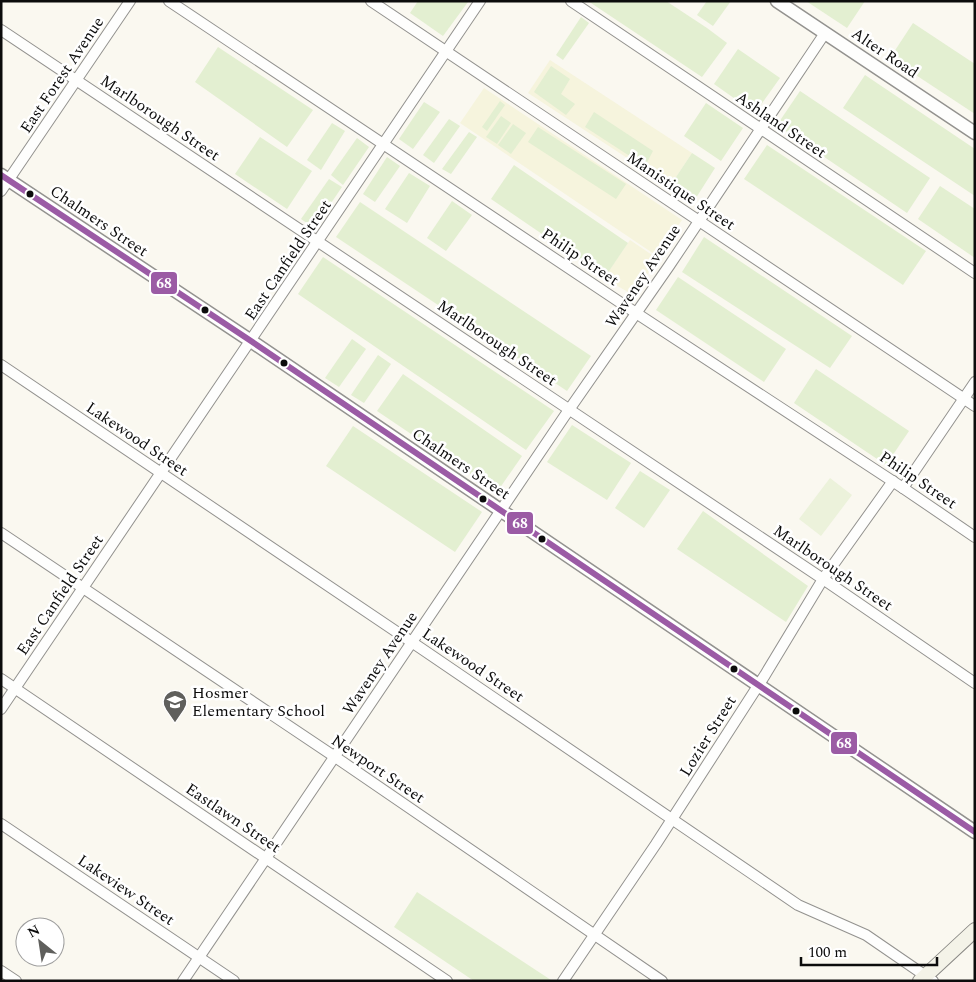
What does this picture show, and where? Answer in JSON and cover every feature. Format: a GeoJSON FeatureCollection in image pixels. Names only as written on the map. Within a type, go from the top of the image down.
{"type":"FeatureCollection","features":[{"type":"Feature","properties":{"kind":"main road"},"geometry":{"type":"LineString","coordinates":[[926,979],[975,930]]}},
{"type":"Feature","properties":{"kind":"street","name":"East Forest Avenue"},"geometry":{"type":"LineString","coordinates":[[1,191],[5,178],[76,81],[130,1]]}},
{"type":"Feature","properties":{"kind":"street","name":"Philip Street"},"geometry":{"type":"LineString","coordinates":[[169,1],[975,537]]}},
{"type":"Feature","properties":{"kind":"street","name":"Manistique Street"},"geometry":{"type":"LineString","coordinates":[[371,1],[975,406]]}},
{"type":"Feature","properties":{"kind":"street","name":"East Canfield Street"},"geometry":{"type":"LineString","coordinates":[[1,709],[480,1]]}},
{"type":"Feature","properties":{"kind":"street","name":"Ashland Street"},"geometry":{"type":"LineString","coordinates":[[571,1],[975,273]]}},
{"type":"Feature","properties":{"kind":"street","name":"Alter Road"},"geometry":{"type":"LineString","coordinates":[[784,3],[825,33],[975,133]]}},
{"type":"Feature","properties":{"kind":"street","name":"Marlborough Street"},"geometry":{"type":"LineString","coordinates":[[1,30],[823,579],[975,683]]}},
{"type":"Feature","properties":{"kind":"street","name":"Waveney Avenue"},"geometry":{"type":"LineString","coordinates":[[183,981],[825,33]]}},
{"type":"Feature","properties":{"kind":"street","name":"Chalmers Street"},"geometry":{"type":"LineString","coordinates":[[5,178],[251,341],[975,832]]}},
{"type":"Feature","properties":{"kind":"street","name":"Lakewood Street"},"geometry":{"type":"LineString","coordinates":[[1,365],[798,905],[866,935],[926,979]]}},
{"type":"Feature","properties":{"kind":"street"},"geometry":{"type":"LineString","coordinates":[[903,488],[975,382]]}},
{"type":"Feature","properties":{"kind":"street","name":"Lozier Street"},"geometry":{"type":"LineString","coordinates":[[563,981],[672,820],[758,686],[823,579],[893,482]]}},
{"type":"Feature","properties":{"kind":"street","name":"Newport Street"},"geometry":{"type":"LineString","coordinates":[[1,533],[335,757],[662,981]]}},
{"type":"Feature","properties":{"kind":"street","name":"Eastlawn Street"},"geometry":{"type":"LineString","coordinates":[[1,679],[447,981]]}},
{"type":"Feature","properties":{"kind":"street","name":"Lakeview Street"},"geometry":{"type":"LineString","coordinates":[[1,824],[234,981]]}},
{"type":"Feature","properties":{"kind":"street"},"geometry":{"type":"LineString","coordinates":[[1,971],[16,981]]}},
{"type":"Feature","properties":{"kind":"shaded area"},"geometry":{"type":"Polygon","coordinates":[[[550,60],[692,153],[670,186],[528,93],[550,60]]]}},
{"type":"Feature","properties":{"kind":"shaded area"},"geometry":{"type":"Polygon","coordinates":[[[484,88],[682,220],[657,256],[460,123],[484,88]]]}},
{"type":"Feature","properties":{"kind":"shaded area"},"geometry":{"type":"Polygon","coordinates":[[[630,240],[658,259],[633,295],[604,278],[630,240]]]}},
{"type":"Feature","properties":{"kind":"green space"},"geometry":{"type":"Polygon","coordinates":[[[418,1],[468,2],[443,36],[410,13],[418,1]]]}},
{"type":"Feature","properties":{"kind":"green space"},"geometry":{"type":"Polygon","coordinates":[[[588,1],[666,1],[727,43],[702,77],[588,1]]]}},
{"type":"Feature","properties":{"kind":"green space"},"geometry":{"type":"Polygon","coordinates":[[[707,1],[731,1],[713,26],[697,15],[707,1]]]}},
{"type":"Feature","properties":{"kind":"green space"},"geometry":{"type":"Polygon","coordinates":[[[806,1],[865,1],[847,28],[806,1]]]}},
{"type":"Feature","properties":{"kind":"green space"},"geometry":{"type":"Polygon","coordinates":[[[581,17],[589,23],[563,60],[556,55],[581,17]]]}},
{"type":"Feature","properties":{"kind":"green space"},"geometry":{"type":"Polygon","coordinates":[[[913,23],[975,64],[975,114],[890,58],[913,23]]]}},
{"type":"Feature","properties":{"kind":"green space"},"geometry":{"type":"Polygon","coordinates":[[[218,47],[313,110],[287,147],[195,82],[218,47]]]}},
{"type":"Feature","properties":{"kind":"green space"},"geometry":{"type":"Polygon","coordinates":[[[738,49],[780,78],[755,113],[714,84],[738,49]]]}},
{"type":"Feature","properties":{"kind":"green space"},"geometry":{"type":"Polygon","coordinates":[[[551,66],[570,79],[561,94],[575,104],[566,115],[534,92],[551,66]]]}},
{"type":"Feature","properties":{"kind":"green space"},"geometry":{"type":"Polygon","coordinates":[[[865,75],[975,149],[975,196],[843,108],[865,75]]]}},
{"type":"Feature","properties":{"kind":"green space"},"geometry":{"type":"Polygon","coordinates":[[[800,91],[930,178],[907,213],[777,125],[800,91]]]}},
{"type":"Feature","properties":{"kind":"green space"},"geometry":{"type":"Polygon","coordinates":[[[500,101],[505,105],[487,131],[482,127],[500,101]]]}},
{"type":"Feature","properties":{"kind":"green space"},"geometry":{"type":"Polygon","coordinates":[[[424,102],[440,112],[413,149],[399,139],[424,102]]]}},
{"type":"Feature","properties":{"kind":"green space"},"geometry":{"type":"Polygon","coordinates":[[[706,103],[743,128],[721,161],[684,136],[706,103]]]}},
{"type":"Feature","properties":{"kind":"green space"},"geometry":{"type":"Polygon","coordinates":[[[594,112],[653,151],[645,166],[585,127],[594,112]]]}},
{"type":"Feature","properties":{"kind":"green space"},"geometry":{"type":"Polygon","coordinates":[[[501,116],[511,123],[497,144],[486,137],[501,116]]]}},
{"type":"Feature","properties":{"kind":"green space"},"geometry":{"type":"Polygon","coordinates":[[[449,119],[460,126],[434,163],[423,155],[449,119]]]}},
{"type":"Feature","properties":{"kind":"green space"},"geometry":{"type":"Polygon","coordinates":[[[332,123],[345,131],[321,170],[307,160],[332,123]]]}},
{"type":"Feature","properties":{"kind":"green space"},"geometry":{"type":"Polygon","coordinates":[[[513,124],[526,133],[511,154],[498,145],[513,124]]]}},
{"type":"Feature","properties":{"kind":"green space"},"geometry":{"type":"Polygon","coordinates":[[[538,127],[626,184],[616,199],[528,142],[538,127]]]}},
{"type":"Feature","properties":{"kind":"green space"},"geometry":{"type":"Polygon","coordinates":[[[469,132],[477,137],[451,174],[442,169],[469,132]]]}},
{"type":"Feature","properties":{"kind":"green space"},"geometry":{"type":"Polygon","coordinates":[[[260,137],[312,171],[287,209],[235,174],[260,137]]]}},
{"type":"Feature","properties":{"kind":"green space"},"geometry":{"type":"Polygon","coordinates":[[[357,138],[369,147],[343,185],[331,175],[357,138]]]}},
{"type":"Feature","properties":{"kind":"green space"},"geometry":{"type":"Polygon","coordinates":[[[767,145],[926,251],[903,285],[744,179],[767,145]]]}},
{"type":"Feature","properties":{"kind":"green space"},"geometry":{"type":"Polygon","coordinates":[[[692,153],[715,168],[694,201],[670,186],[692,153]]]}},
{"type":"Feature","properties":{"kind":"green space"},"geometry":{"type":"Polygon","coordinates":[[[387,157],[400,166],[375,202],[363,194],[387,157]]]}},
{"type":"Feature","properties":{"kind":"green space"},"geometry":{"type":"Polygon","coordinates":[[[514,165],[628,243],[605,277],[491,199],[514,165]]]}},
{"type":"Feature","properties":{"kind":"green space"},"geometry":{"type":"Polygon","coordinates":[[[409,173],[430,186],[407,223],[385,209],[409,173]]]}},
{"type":"Feature","properties":{"kind":"green space"},"geometry":{"type":"Polygon","coordinates":[[[329,179],[342,187],[314,228],[301,219],[329,179]]]}},
{"type":"Feature","properties":{"kind":"green space"},"geometry":{"type":"Polygon","coordinates":[[[940,186],[975,209],[975,258],[918,219],[940,186]]]}},
{"type":"Feature","properties":{"kind":"green space"},"geometry":{"type":"Polygon","coordinates":[[[452,201],[472,215],[446,251],[427,238],[452,201]]]}},
{"type":"Feature","properties":{"kind":"green space"},"geometry":{"type":"Polygon","coordinates":[[[360,202],[591,356],[567,391],[336,237],[360,202]]]}},
{"type":"Feature","properties":{"kind":"green space"},"geometry":{"type":"Polygon","coordinates":[[[704,237],[852,336],[830,368],[682,272],[704,237]]]}},
{"type":"Feature","properties":{"kind":"green space"},"geometry":{"type":"Polygon","coordinates":[[[323,257],[554,411],[526,450],[298,294],[323,257]]]}},
{"type":"Feature","properties":{"kind":"green space"},"geometry":{"type":"Polygon","coordinates":[[[678,277],[786,349],[764,382],[656,310],[678,277]]]}},
{"type":"Feature","properties":{"kind":"green space"},"geometry":{"type":"Polygon","coordinates":[[[352,339],[366,349],[339,387],[325,378],[352,339]]]}},
{"type":"Feature","properties":{"kind":"green space"},"geometry":{"type":"Polygon","coordinates":[[[378,355],[391,364],[364,403],[351,395],[378,355]]]}},
{"type":"Feature","properties":{"kind":"green space"},"geometry":{"type":"Polygon","coordinates":[[[816,369],[909,431],[886,465],[794,403],[816,369]]]}},
{"type":"Feature","properties":{"kind":"green space"},"geometry":{"type":"Polygon","coordinates":[[[403,374],[522,456],[497,492],[377,411],[403,374]]]}},
{"type":"Feature","properties":{"kind":"green space"},"geometry":{"type":"Polygon","coordinates":[[[572,425],[631,463],[607,500],[547,462],[572,425]]]}},
{"type":"Feature","properties":{"kind":"green space"},"geometry":{"type":"Polygon","coordinates":[[[353,426],[482,512],[455,552],[326,466],[353,426]]]}},
{"type":"Feature","properties":{"kind":"green space"},"geometry":{"type":"Polygon","coordinates":[[[640,471],[670,490],[644,528],[615,508],[640,471]]]}},
{"type":"Feature","properties":{"kind":"green space"},"geometry":{"type":"Polygon","coordinates":[[[830,478],[852,495],[821,536],[799,519],[830,478]]]}},
{"type":"Feature","properties":{"kind":"green space"},"geometry":{"type":"Polygon","coordinates":[[[703,511],[808,586],[786,622],[677,549],[703,511]]]}},
{"type":"Feature","properties":{"kind":"green space"},"geometry":{"type":"Polygon","coordinates":[[[417,892],[551,980],[474,981],[394,927],[417,892]]]}},
{"type":"Feature","properties":{"kind":"transit line","name":"68"},"geometry":{"type":"LineString","coordinates":[[1,175],[251,341],[975,832]]}},
{"type":"Feature","properties":{"kind":"place","name":"Hosmer Elementary School"},"geometry":{"type":"Point","coordinates":[175,723]}}]}
